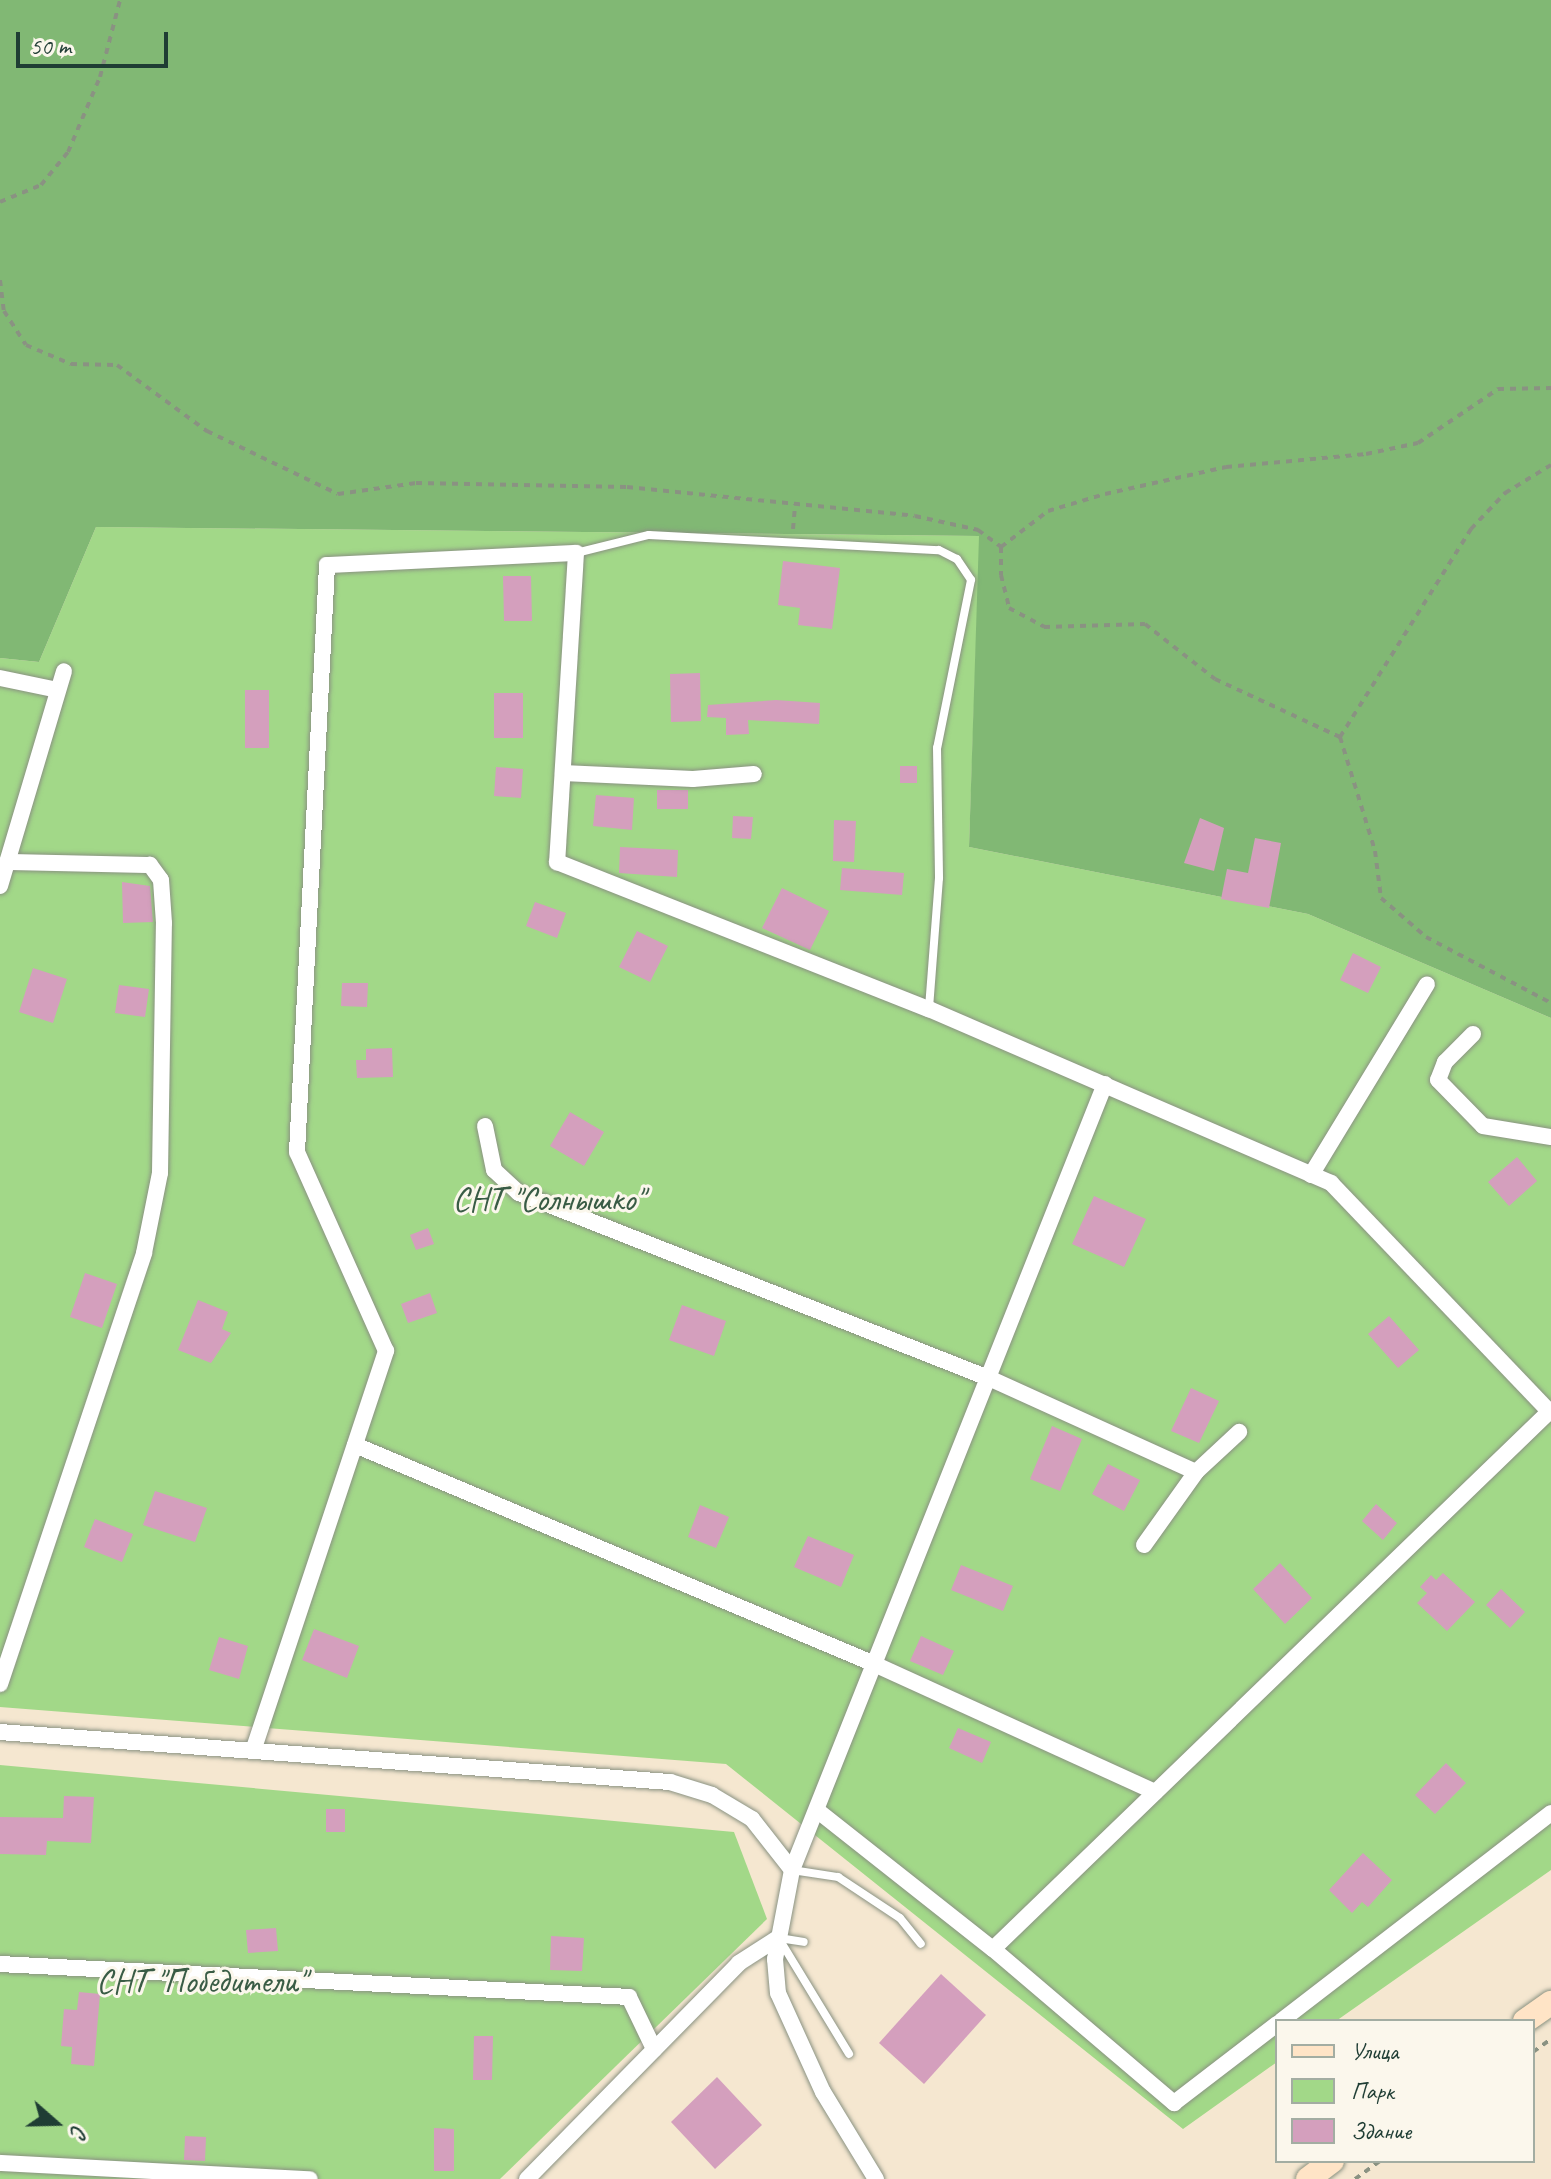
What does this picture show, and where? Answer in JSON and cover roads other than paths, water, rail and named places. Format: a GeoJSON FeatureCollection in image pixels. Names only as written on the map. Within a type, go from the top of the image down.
{"type":"FeatureCollection","features":[{"type":"Feature","properties":{"kind":"main road"},"geometry":{"type":"LineString","coordinates":[[1528,2019],[1551,2003]]}},
{"type":"Feature","properties":{"kind":"main road"},"geometry":{"type":"LineString","coordinates":[[1308,2179],[1329,2163]]}},
{"type":"Feature","properties":{"kind":"street"},"geometry":{"type":"LineString","coordinates":[[253,1751],[386,1351],[297,1152],[327,565],[576,553],[557,862],[929,1009],[1331,1183],[1550,1412],[993,1949]]}},
{"type":"Feature","properties":{"kind":"street"},"geometry":{"type":"LineString","coordinates":[[0,886],[64,671]]}},
{"type":"Feature","properties":{"kind":"street"},"geometry":{"type":"LineString","coordinates":[[0,678],[58,690]]}},
{"type":"Feature","properties":{"kind":"street"},"geometry":{"type":"LineString","coordinates":[[563,773],[693,779],[754,774]]}},
{"type":"Feature","properties":{"kind":"street"},"geometry":{"type":"LineString","coordinates":[[0,1684],[144,1253],[160,1173],[164,923],[161,880],[150,865],[7,862]]}},
{"type":"Feature","properties":{"kind":"street"},"geometry":{"type":"LineString","coordinates":[[1311,1175],[1427,984]]}},
{"type":"Feature","properties":{"kind":"street"},"geometry":{"type":"LineString","coordinates":[[1473,1034],[1445,1062],[1438,1080],[1483,1126],[1551,1137]]}},
{"type":"Feature","properties":{"kind":"street"},"geometry":{"type":"LineString","coordinates":[[876,2179],[793,2031],[778,1993],[778,1938],[792,1870],[818,1811],[872,1663],[991,1379],[1105,1084]]}},
{"type":"Feature","properties":{"kind":"street"},"geometry":{"type":"LineString","coordinates":[[485,1126],[494,1170],[519,1193],[991,1379],[1196,1472]]}},
{"type":"Feature","properties":{"kind":"street"},"geometry":{"type":"LineString","coordinates":[[1144,1545],[1196,1472],[1239,1432]]}},
{"type":"Feature","properties":{"kind":"street"},"geometry":{"type":"LineString","coordinates":[[355,1445],[872,1663],[1155,1792]]}},
{"type":"Feature","properties":{"kind":"street"},"geometry":{"type":"LineString","coordinates":[[0,1732],[670,1782],[712,1795],[752,1819],[792,1870]]}},
{"type":"Feature","properties":{"kind":"street"},"geometry":{"type":"LineString","coordinates":[[818,1811],[993,1949],[1174,2103],[1275,2025]]}},
{"type":"Feature","properties":{"kind":"street"},"geometry":{"type":"LineString","coordinates":[[1283,2019],[1551,1813]]}},
{"type":"Feature","properties":{"kind":"street"},"geometry":{"type":"LineString","coordinates":[[527,2179],[739,1963],[778,1938]]}},
{"type":"Feature","properties":{"kind":"street"},"geometry":{"type":"LineString","coordinates":[[0,1964],[629,1997],[654,2049]]}},
{"type":"Feature","properties":{"kind":"street"},"geometry":{"type":"LineString","coordinates":[[0,2163],[310,2179]]}},
{"type":"Feature","properties":{"kind":"lane"},"geometry":{"type":"LineString","coordinates":[[576,553],[649,535],[939,550],[957,559],[971,580],[937,748],[939,878],[929,1009]]}},
{"type":"Feature","properties":{"kind":"lane"},"geometry":{"type":"LineString","coordinates":[[792,1870],[838,1877],[900,1918],[921,1944]]}},
{"type":"Feature","properties":{"kind":"lane"},"geometry":{"type":"LineString","coordinates":[[778,1938],[804,1942]]}},
{"type":"Feature","properties":{"kind":"lane"},"geometry":{"type":"LineString","coordinates":[[778,1938],[849,2054]]}},
{"type":"Feature","properties":{"kind":"park label","name":"СНТ \"Солнышко\""},"geometry":{"type":"Point","coordinates":[548,1199]}},
{"type":"Feature","properties":{"kind":"park label","name":"СНТ \"Победители\""},"geometry":{"type":"Point","coordinates":[201,1981]}}]}
